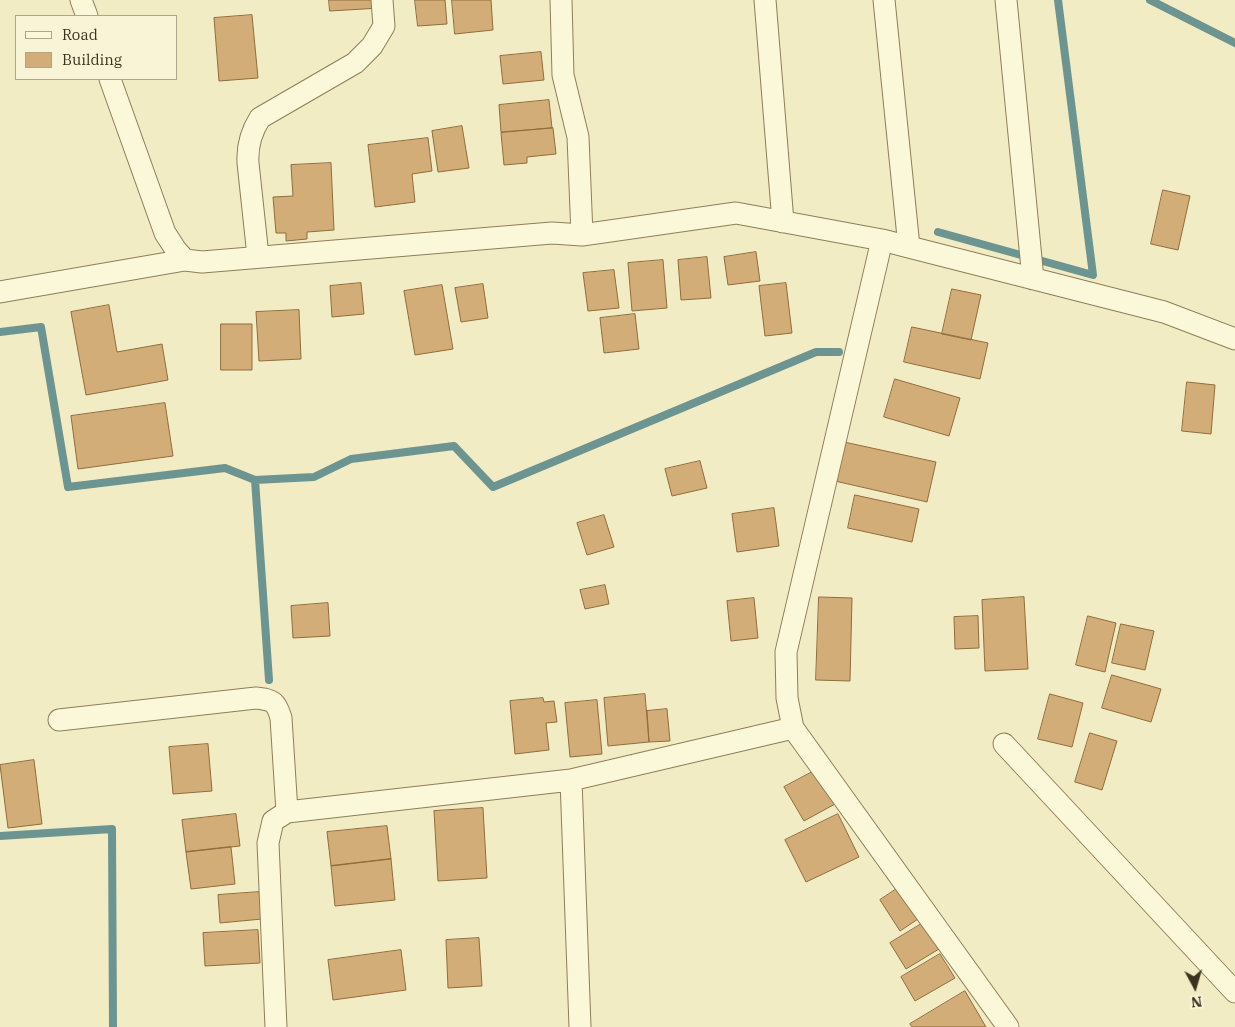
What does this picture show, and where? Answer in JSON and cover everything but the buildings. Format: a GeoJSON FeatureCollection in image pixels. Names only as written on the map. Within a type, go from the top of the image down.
{"type":"FeatureCollection","features":[{"type":"Feature","properties":{"kind":"street"},"geometry":{"type":"LineString","coordinates":[[82,0],[87,15]]}},
{"type":"Feature","properties":{"kind":"street"},"geometry":{"type":"LineString","coordinates":[[258,256],[247,152],[252,131],[260,118],[355,63],[372,46],[384,26],[382,0]]}},
{"type":"Feature","properties":{"kind":"street"},"geometry":{"type":"LineString","coordinates":[[561,0],[563,75],[578,137],[582,235]]}},
{"type":"Feature","properties":{"kind":"street"},"geometry":{"type":"LineString","coordinates":[[765,0],[783,222]]}},
{"type":"Feature","properties":{"kind":"street"},"geometry":{"type":"LineString","coordinates":[[884,0],[909,247]]}},
{"type":"Feature","properties":{"kind":"street"},"geometry":{"type":"LineString","coordinates":[[1006,0],[1033,279]]}},
{"type":"Feature","properties":{"kind":"street"},"geometry":{"type":"LineString","coordinates":[[110,80],[165,233],[185,260]]}},
{"type":"Feature","properties":{"kind":"street"},"geometry":{"type":"LineString","coordinates":[[0,292],[185,260],[202,262],[552,233],[582,235],[736,213],[882,240],[1164,312],[1235,339]]}},
{"type":"Feature","properties":{"kind":"street"},"geometry":{"type":"LineString","coordinates":[[882,240],[786,652],[787,698],[793,728],[1007,1027]]}},
{"type":"Feature","properties":{"kind":"street"},"geometry":{"type":"LineString","coordinates":[[59,720],[256,698],[271,700],[278,707],[281,718],[287,812]]}},
{"type":"Feature","properties":{"kind":"street"},"geometry":{"type":"LineString","coordinates":[[276,1027],[268,843],[273,821],[287,812],[571,780],[793,728]]}},
{"type":"Feature","properties":{"kind":"street"},"geometry":{"type":"LineString","coordinates":[[1004,744],[1235,992]]}},
{"type":"Feature","properties":{"kind":"street"},"geometry":{"type":"LineString","coordinates":[[571,780],[580,1027]]}},
{"type":"Feature","properties":{"kind":"waterway"},"geometry":{"type":"LineString","coordinates":[[938,232],[1093,275],[1058,0]]}},
{"type":"Feature","properties":{"kind":"waterway"},"geometry":{"type":"LineString","coordinates":[[1150,0],[1235,43]]}},
{"type":"Feature","properties":{"kind":"waterway"},"geometry":{"type":"LineString","coordinates":[[0,332],[41,327],[68,487],[225,468],[255,480],[314,477],[351,459],[454,446],[493,487],[816,352],[839,352]]}},
{"type":"Feature","properties":{"kind":"waterway"},"geometry":{"type":"LineString","coordinates":[[255,480],[269,680]]}},
{"type":"Feature","properties":{"kind":"waterway"},"geometry":{"type":"LineString","coordinates":[[0,836],[112,829],[113,1027]]}}]}
